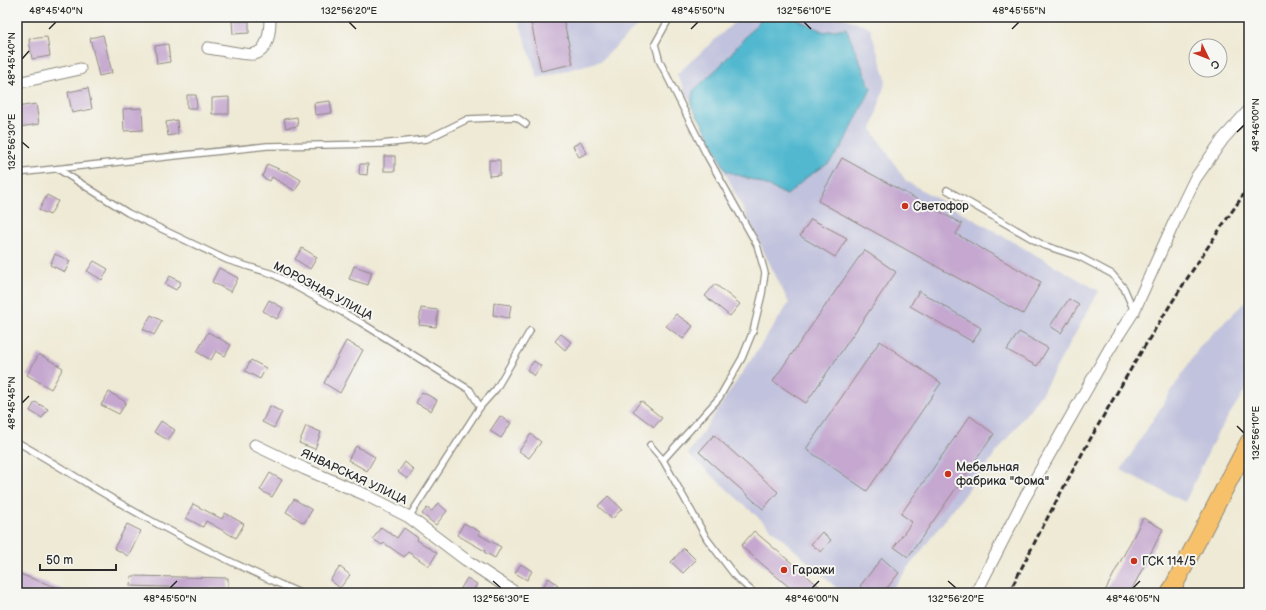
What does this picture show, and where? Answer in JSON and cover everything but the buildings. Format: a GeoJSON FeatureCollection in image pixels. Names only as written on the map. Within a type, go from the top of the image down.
{"type":"FeatureCollection","features":[{"type":"Feature","properties":{"kind":"main road"},"geometry":{"type":"LineString","coordinates":[[1170,593],[1249,442]]}},
{"type":"Feature","properties":{"kind":"street"},"geometry":{"type":"LineString","coordinates":[[208,48],[254,55],[264,49],[268,38],[270,17]]}},
{"type":"Feature","properties":{"kind":"street"},"geometry":{"type":"LineString","coordinates":[[17,83],[80,69]]}},
{"type":"Feature","properties":{"kind":"street"},"geometry":{"type":"LineString","coordinates":[[976,593],[1024,499],[1110,348],[1134,311],[1195,179],[1223,139],[1249,110]]}},
{"type":"Feature","properties":{"kind":"street","name":"ЯНВАРСКАЯ УЛИЦА"},"geometry":{"type":"LineString","coordinates":[[255,445],[366,495],[408,517],[466,560],[516,593]]}},
{"type":"Feature","properties":{"kind":"lane"},"geometry":{"type":"LineString","coordinates":[[664,460],[719,398],[742,358],[753,331],[762,294],[765,273],[757,245],[705,152],[660,62],[655,44],[670,17]]}},
{"type":"Feature","properties":{"kind":"lane"},"geometry":{"type":"LineString","coordinates":[[17,173],[267,146],[381,144],[427,139],[468,119],[516,117],[526,124]]}},
{"type":"Feature","properties":{"kind":"lane","name":"МОРОЗНАЯ УЛИЦА"},"geometry":{"type":"LineString","coordinates":[[58,169],[128,213],[227,260],[273,274],[360,322],[470,390],[480,407]]}},
{"type":"Feature","properties":{"kind":"lane"},"geometry":{"type":"LineString","coordinates":[[947,190],[1042,245],[1080,257],[1112,274],[1124,288],[1134,311]]}},
{"type":"Feature","properties":{"kind":"lane"},"geometry":{"type":"LineString","coordinates":[[408,517],[480,407],[496,389],[530,332]]}},
{"type":"Feature","properties":{"kind":"lane"},"geometry":{"type":"LineString","coordinates":[[17,442],[84,483],[151,521],[252,572],[300,593]]}},
{"type":"Feature","properties":{"kind":"lane"},"geometry":{"type":"LineString","coordinates":[[650,444],[664,460],[707,539],[736,577],[754,593]]}},
{"type":"Feature","properties":{"kind":"shaded area"},"geometry":{"type":"Polygon","coordinates":[[[515,17],[646,17],[601,61],[538,78],[518,19],[515,17]]]}},
{"type":"Feature","properties":{"kind":"shaded area"},"geometry":{"type":"Polygon","coordinates":[[[740,17],[842,17],[870,28],[886,79],[872,130],[906,181],[1099,291],[1042,393],[889,593],[842,593],[688,454],[789,303],[677,74],[740,17]]]}},
{"type":"Feature","properties":{"kind":"shaded area"},"geometry":{"type":"Polygon","coordinates":[[[1245,302],[1249,309],[1249,384],[1217,434],[1185,502],[1121,470],[1200,346],[1245,302]]]}},
{"type":"Feature","properties":{"kind":"water"},"geometry":{"type":"Polygon","coordinates":[[[763,17],[792,17],[824,32],[846,28],[871,89],[841,148],[829,163],[807,177],[787,195],[759,182],[726,171],[704,126],[691,106],[693,91],[719,67],[763,17]]]}},
{"type":"Feature","properties":{"kind":"railway"},"geometry":{"type":"LineString","coordinates":[[1009,593],[1063,488],[1121,386],[1183,285],[1249,187]]}},
{"type":"Feature","properties":{"kind":"place","name":"Светофор"},"geometry":{"type":"Point","coordinates":[905,206]}},
{"type":"Feature","properties":{"kind":"place","name":"Мебельная фабрика \"Фома\""},"geometry":{"type":"Point","coordinates":[948,474]}},
{"type":"Feature","properties":{"kind":"place","name":"ГСК 114/5"},"geometry":{"type":"Point","coordinates":[1134,561]}},
{"type":"Feature","properties":{"kind":"place","name":"Гаражи"},"geometry":{"type":"Point","coordinates":[784,570]}}]}
